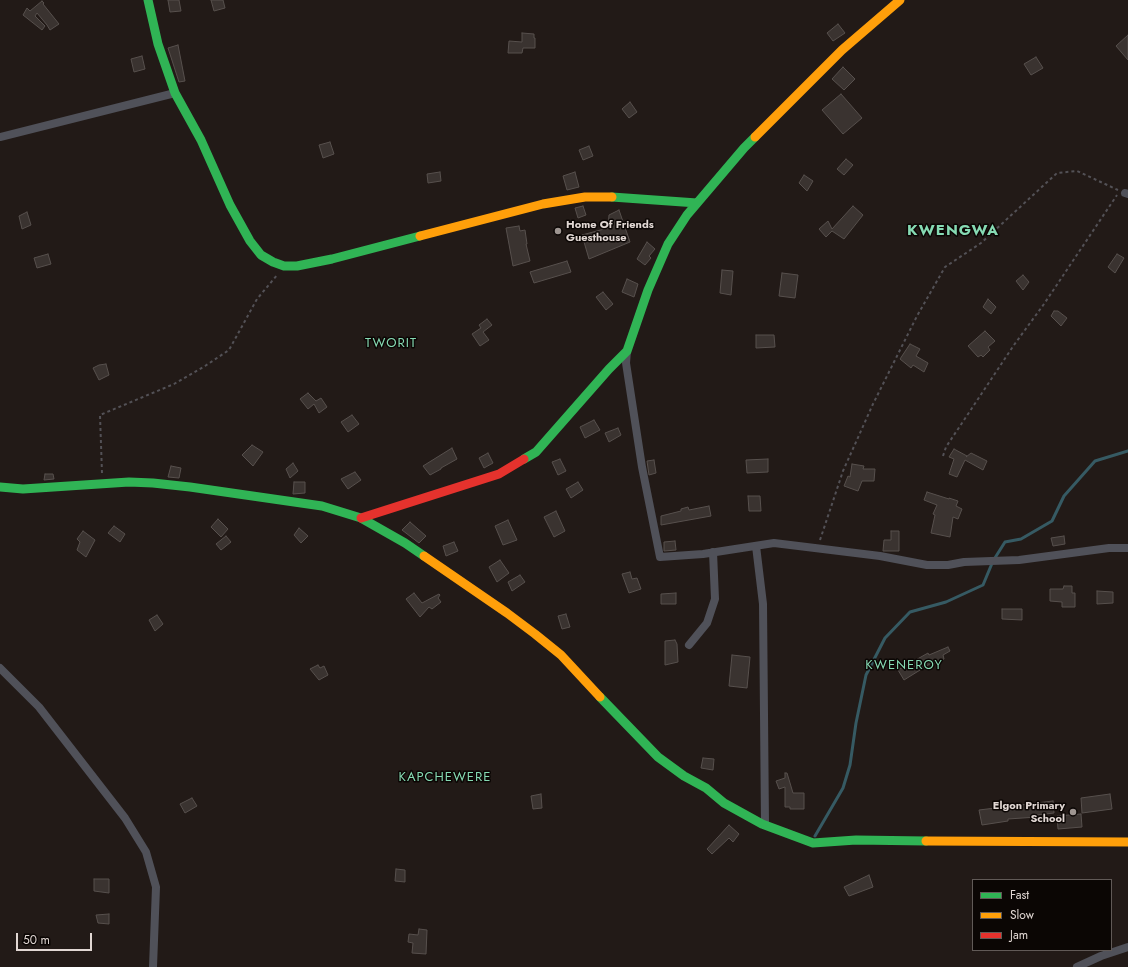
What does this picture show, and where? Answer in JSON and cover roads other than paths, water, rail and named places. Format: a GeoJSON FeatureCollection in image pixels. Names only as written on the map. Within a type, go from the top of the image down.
{"type":"FeatureCollection","features":[{"type":"Feature","properties":{"kind":"street"},"geometry":{"type":"LineString","coordinates":[[148,0],[158,44],[174,93],[201,140],[230,205],[250,241],[261,255],[273,262],[284,266],[297,266],[332,259],[543,204],[585,197],[626,197],[644,200],[698,203]]}},
{"type":"Feature","properties":{"kind":"street"},"geometry":{"type":"LineString","coordinates":[[900,0],[842,50],[744,148],[687,215],[668,244],[648,290],[627,351],[626,363],[642,467],[660,557],[713,552],[774,543],[880,556],[927,565],[948,565],[964,562],[1019,560],[1109,548],[1128,548]]}},
{"type":"Feature","properties":{"kind":"street"},"geometry":{"type":"LineString","coordinates":[[0,137],[174,93]]}},
{"type":"Feature","properties":{"kind":"street"},"geometry":{"type":"LineString","coordinates":[[361,518],[499,474],[536,452],[609,369],[627,351]]}},
{"type":"Feature","properties":{"kind":"street"},"geometry":{"type":"LineString","coordinates":[[0,487],[23,488],[153,483],[322,506],[340,510],[361,518],[405,543],[513,617],[561,655],[624,724],[658,757],[684,776],[706,788],[724,803],[765,825],[813,843],[856,840],[1128,842]]}},
{"type":"Feature","properties":{"kind":"street"},"geometry":{"type":"LineString","coordinates":[[756,546],[763,604],[765,825]]}},
{"type":"Feature","properties":{"kind":"street"},"geometry":{"type":"LineString","coordinates":[[689,645],[707,623],[715,599],[713,552]]}},
{"type":"Feature","properties":{"kind":"street"},"geometry":{"type":"LineString","coordinates":[[0,668],[39,706],[125,818],[146,852],[156,887],[153,967]]}},
{"type":"Feature","properties":{"kind":"street"},"geometry":{"type":"LineString","coordinates":[[1077,967],[1101,956],[1128,947]]}},
{"type":"Feature","properties":{"kind":"waterway"},"geometry":{"type":"LineString","coordinates":[[815,836],[843,788],[850,765],[856,723],[866,675],[885,638],[910,612],[946,602],[983,585],[993,561],[1005,542],[1021,539],[1052,521],[1064,496],[1095,461],[1128,451]]}},
{"type":"Feature","properties":{"kind":"place","name":"Home Of Friends Guesthouse"},"geometry":{"type":"Point","coordinates":[558,231]}},
{"type":"Feature","properties":{"kind":"place","name":"Elgon Primary School"},"geometry":{"type":"Point","coordinates":[1073,812]}},
{"type":"Feature","properties":{"kind":"district","name":"KWENGWA"},"geometry":{"type":"Point","coordinates":[953,231]}},
{"type":"Feature","properties":{"kind":"district","name":"TWORIT"},"geometry":{"type":"Point","coordinates":[391,344]}},
{"type":"Feature","properties":{"kind":"district","name":"KWENEROY"},"geometry":{"type":"Point","coordinates":[904,666]}},
{"type":"Feature","properties":{"kind":"district","name":"KAPCHEWERE"},"geometry":{"type":"Point","coordinates":[445,778]}}]}
